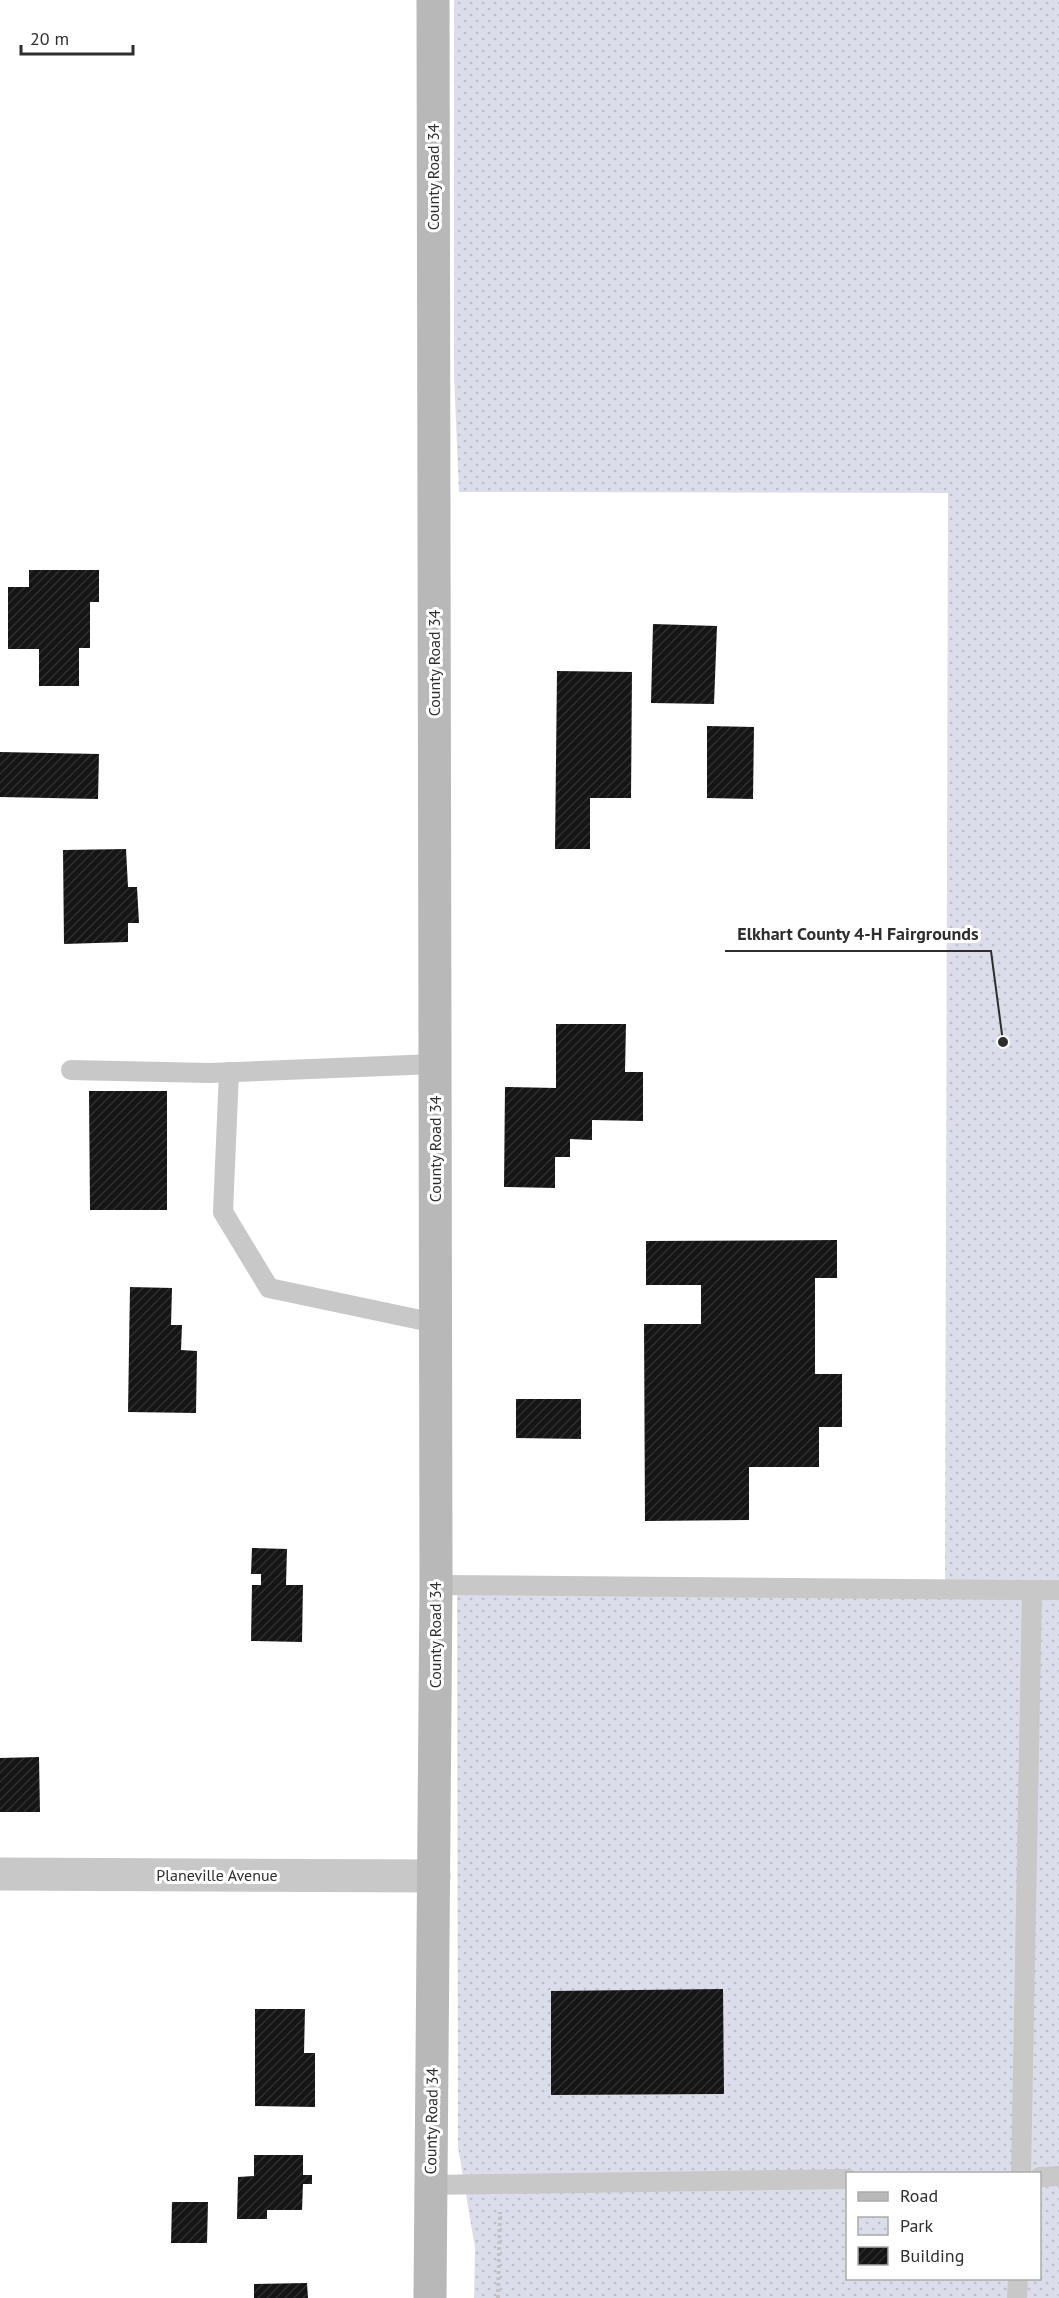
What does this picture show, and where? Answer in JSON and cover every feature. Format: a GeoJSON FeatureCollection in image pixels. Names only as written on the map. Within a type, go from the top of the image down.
{"type":"FeatureCollection","features":[{"type":"Feature","properties":{"kind":"street","name":"County Road 34"},"geometry":{"type":"LineString","coordinates":[[430,2298],[436,1584],[433,0]]}},
{"type":"Feature","properties":{"kind":"street","name":"Planeville Avenue"},"geometry":{"type":"LineString","coordinates":[[0,1874],[434,1875]]}},
{"type":"Feature","properties":{"kind":"lane"},"geometry":{"type":"LineString","coordinates":[[71,1070],[229,1072],[435,1064]]}},
{"type":"Feature","properties":{"kind":"lane"},"geometry":{"type":"LineString","coordinates":[[229,1072],[223,1212],[269,1288],[435,1323]]}},
{"type":"Feature","properties":{"kind":"lane"},"geometry":{"type":"LineString","coordinates":[[436,1584],[1059,1590]]}},
{"type":"Feature","properties":{"kind":"lane"},"geometry":{"type":"LineString","coordinates":[[1021,2172],[1032,1590]]}},
{"type":"Feature","properties":{"kind":"lane"},"geometry":{"type":"LineString","coordinates":[[1041,2176],[1059,2176]]}},
{"type":"Feature","properties":{"kind":"lane"},"geometry":{"type":"LineString","coordinates":[[431,2185],[846,2179]]}},
{"type":"Feature","properties":{"kind":"lane"},"geometry":{"type":"LineString","coordinates":[[1017,2298],[1018,2280]]}},
{"type":"Feature","properties":{"kind":"path"},"geometry":{"type":"LineString","coordinates":[[498,2298],[500,2184]]}},
{"type":"Feature","properties":{"kind":"green space"},"geometry":{"type":"Polygon","coordinates":[[[454,0],[1059,0],[1059,2298],[474,2298],[475,2248],[458,2147],[457,1590],[945,1591],[948,493],[459,492],[454,376],[454,0]]]}},
{"type":"Feature","properties":{"kind":"building"},"geometry":{"type":"Polygon","coordinates":[[[29,570],[99,570],[99,602],[90,602],[90,648],[79,648],[79,686],[39,686],[39,649],[8,649],[8,587],[29,587],[29,570]]]}},
{"type":"Feature","properties":{"kind":"building"},"geometry":{"type":"Polygon","coordinates":[[[653,624],[717,626],[714,704],[651,703],[653,624]]]}},
{"type":"Feature","properties":{"kind":"building"},"geometry":{"type":"Polygon","coordinates":[[[557,671],[632,672],[631,798],[590,798],[590,849],[555,849],[557,671]]]}},
{"type":"Feature","properties":{"kind":"building"},"geometry":{"type":"Polygon","coordinates":[[[707,726],[754,727],[753,799],[707,798],[707,726]]]}},
{"type":"Feature","properties":{"kind":"building"},"geometry":{"type":"Polygon","coordinates":[[[0,752],[99,754],[98,799],[0,797],[0,752]]]}},
{"type":"Feature","properties":{"kind":"building"},"geometry":{"type":"Polygon","coordinates":[[[126,849],[128,887],[137,887],[139,923],[128,923],[128,942],[64,944],[63,850],[126,849]]]}},
{"type":"Feature","properties":{"kind":"building"},"geometry":{"type":"Polygon","coordinates":[[[556,1024],[626,1024],[625,1072],[643,1072],[643,1121],[592,1120],[592,1140],[570,1139],[570,1157],[555,1157],[555,1188],[504,1187],[505,1087],[556,1088],[556,1024]]]}},
{"type":"Feature","properties":{"kind":"building"},"geometry":{"type":"Polygon","coordinates":[[[89,1091],[167,1091],[167,1210],[90,1210],[89,1091]]]}},
{"type":"Feature","properties":{"kind":"building"},"geometry":{"type":"Polygon","coordinates":[[[837,1240],[837,1278],[815,1278],[815,1374],[842,1374],[842,1427],[819,1427],[819,1467],[749,1467],[749,1520],[645,1521],[644,1324],[701,1324],[701,1285],[646,1285],[646,1241],[837,1240]]]}},
{"type":"Feature","properties":{"kind":"building"},"geometry":{"type":"Polygon","coordinates":[[[130,1287],[172,1288],[171,1325],[182,1325],[181,1350],[197,1351],[196,1413],[128,1412],[130,1287]]]}},
{"type":"Feature","properties":{"kind":"building"},"geometry":{"type":"Polygon","coordinates":[[[516,1399],[581,1399],[581,1439],[516,1438],[516,1399]]]}},
{"type":"Feature","properties":{"kind":"building"},"geometry":{"type":"Polygon","coordinates":[[[252,1548],[287,1549],[286,1585],[303,1585],[302,1642],[251,1641],[252,1585],[261,1585],[261,1574],[251,1574],[252,1548]]]}},
{"type":"Feature","properties":{"kind":"building"},"geometry":{"type":"Polygon","coordinates":[[[39,1757],[40,1812],[0,1812],[0,1758],[39,1757]]]}},
{"type":"Feature","properties":{"kind":"building"},"geometry":{"type":"Polygon","coordinates":[[[723,1989],[724,2094],[551,2095],[551,1991],[723,1989]]]}},
{"type":"Feature","properties":{"kind":"building"},"geometry":{"type":"Polygon","coordinates":[[[255,2009],[305,2009],[304,2053],[315,2053],[315,2107],[255,2106],[255,2009]]]}},
{"type":"Feature","properties":{"kind":"building"},"geometry":{"type":"Polygon","coordinates":[[[254,2155],[303,2155],[303,2175],[312,2175],[312,2184],[303,2184],[302,2210],[267,2210],[267,2219],[237,2219],[238,2177],[254,2176],[254,2155]]]}},
{"type":"Feature","properties":{"kind":"building"},"geometry":{"type":"Polygon","coordinates":[[[172,2202],[208,2202],[207,2243],[171,2243],[172,2202]]]}},
{"type":"Feature","properties":{"kind":"building"},"geometry":{"type":"Polygon","coordinates":[[[307,2283],[308,2298],[254,2298],[254,2284],[307,2283]]]}},
{"type":"Feature","properties":{"kind":"place","name":"Elkhart County 4-H Fairgrounds"},"geometry":{"type":"Point","coordinates":[1003,1042]}}]}
